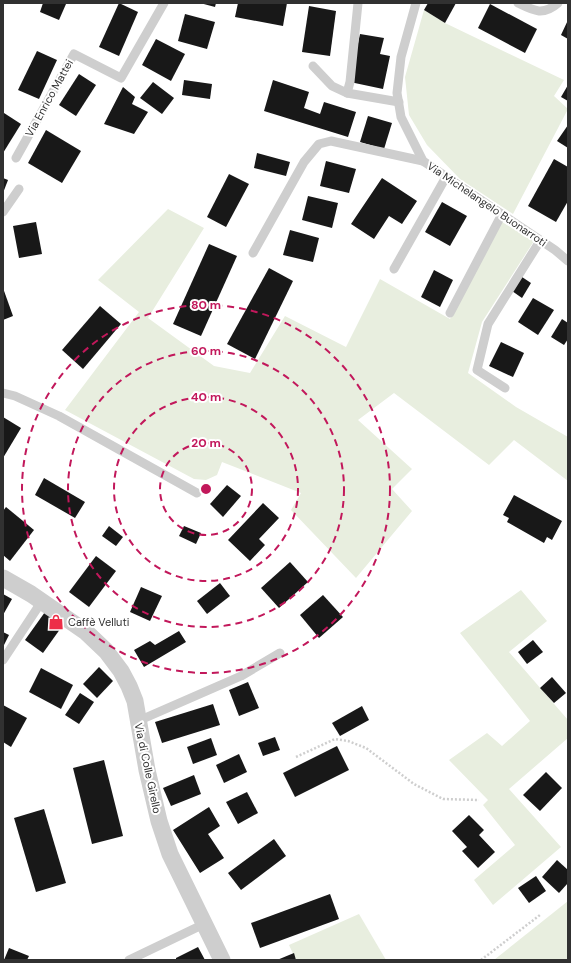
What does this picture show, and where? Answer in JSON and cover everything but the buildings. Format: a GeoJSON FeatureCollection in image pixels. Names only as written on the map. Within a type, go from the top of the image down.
{"type":"FeatureCollection","features":[{"type":"Feature","properties":{"kind":"street","name":"Via di Colle Girello"},"geometry":{"type":"LineString","coordinates":[[3,578],[86,632],[111,657],[121,671],[135,702],[144,759],[164,838],[170,854],[222,960]]}},
{"type":"Feature","properties":{"kind":"lane"},"geometry":{"type":"LineString","coordinates":[[347,94],[350,82],[358,3]]}},
{"type":"Feature","properties":{"kind":"lane","name":"Via Michelangelo Buonarroti"},"geometry":{"type":"LineString","coordinates":[[416,3],[401,57],[397,93],[401,117],[423,161],[502,214],[568,261]]}},
{"type":"Feature","properties":{"kind":"lane"},"geometry":{"type":"LineString","coordinates":[[518,3],[529,9],[540,11],[552,8],[558,3]]}},
{"type":"Feature","properties":{"kind":"lane","name":"Via Enrico Mattei"},"geometry":{"type":"LineString","coordinates":[[16,158],[74,54],[121,78],[160,4]]}},
{"type":"Feature","properties":{"kind":"lane"},"geometry":{"type":"LineString","coordinates":[[313,66],[332,86],[347,94],[399,102]]}},
{"type":"Feature","properties":{"kind":"lane"},"geometry":{"type":"LineString","coordinates":[[253,254],[304,162],[319,144],[331,142],[423,161]]}},
{"type":"Feature","properties":{"kind":"lane"},"geometry":{"type":"LineString","coordinates":[[394,269],[446,177]]}},
{"type":"Feature","properties":{"kind":"lane"},"geometry":{"type":"LineString","coordinates":[[3,212],[19,189]]}},
{"type":"Feature","properties":{"kind":"lane"},"geometry":{"type":"LineString","coordinates":[[450,313],[502,214]]}},
{"type":"Feature","properties":{"kind":"lane"},"geometry":{"type":"LineString","coordinates":[[505,388],[476,370],[488,324],[540,241]]}},
{"type":"Feature","properties":{"kind":"lane"},"geometry":{"type":"LineString","coordinates":[[3,394],[15,396],[59,416],[197,493]]}},
{"type":"Feature","properties":{"kind":"lane"},"geometry":{"type":"LineString","coordinates":[[3,660],[42,602]]}},
{"type":"Feature","properties":{"kind":"lane"},"geometry":{"type":"LineString","coordinates":[[138,721],[241,676],[280,653]]}},
{"type":"Feature","properties":{"kind":"lane"},"geometry":{"type":"LineString","coordinates":[[129,960],[204,924]]}},
{"type":"Feature","properties":{"kind":"path"},"geometry":{"type":"LineString","coordinates":[[296,758],[335,739],[348,741],[366,748],[414,784],[443,798],[479,800]]}},
{"type":"Feature","properties":{"kind":"path"},"geometry":{"type":"LineString","coordinates":[[481,960],[540,915]]}},
{"type":"Feature","properties":{"kind":"green space"},"geometry":{"type":"Polygon","coordinates":[[[424,10],[445,23],[564,80],[554,96],[568,109],[513,214],[460,179],[427,145],[409,115],[405,77],[424,10]]]}},
{"type":"Feature","properties":{"kind":"green space"},"geometry":{"type":"Polygon","coordinates":[[[168,209],[204,228],[148,318],[214,366],[250,373],[285,316],[346,347],[380,279],[450,319],[502,222],[534,241],[482,322],[468,373],[516,407],[568,437],[568,481],[514,440],[489,465],[394,393],[358,420],[412,469],[392,489],[412,511],[356,578],[291,510],[301,493],[222,462],[217,475],[206,480],[194,479],[65,410],[139,312],[98,280],[168,209]]]}},
{"type":"Feature","properties":{"kind":"green space"},"geometry":{"type":"Polygon","coordinates":[[[521,590],[547,621],[509,652],[568,720],[568,738],[509,789],[561,847],[493,905],[474,880],[515,845],[483,805],[488,800],[449,760],[487,733],[502,746],[530,721],[460,633],[521,590]]]}},
{"type":"Feature","properties":{"kind":"green space"},"geometry":{"type":"Polygon","coordinates":[[[568,901],[568,960],[494,960],[568,901]]]}},
{"type":"Feature","properties":{"kind":"green space"},"geometry":{"type":"Polygon","coordinates":[[[359,914],[386,960],[296,960],[289,945],[359,914]]]}},
{"type":"Feature","properties":{"kind":"place","name":"Caffè Velluti"},"geometry":{"type":"Point","coordinates":[56,622]}}]}
